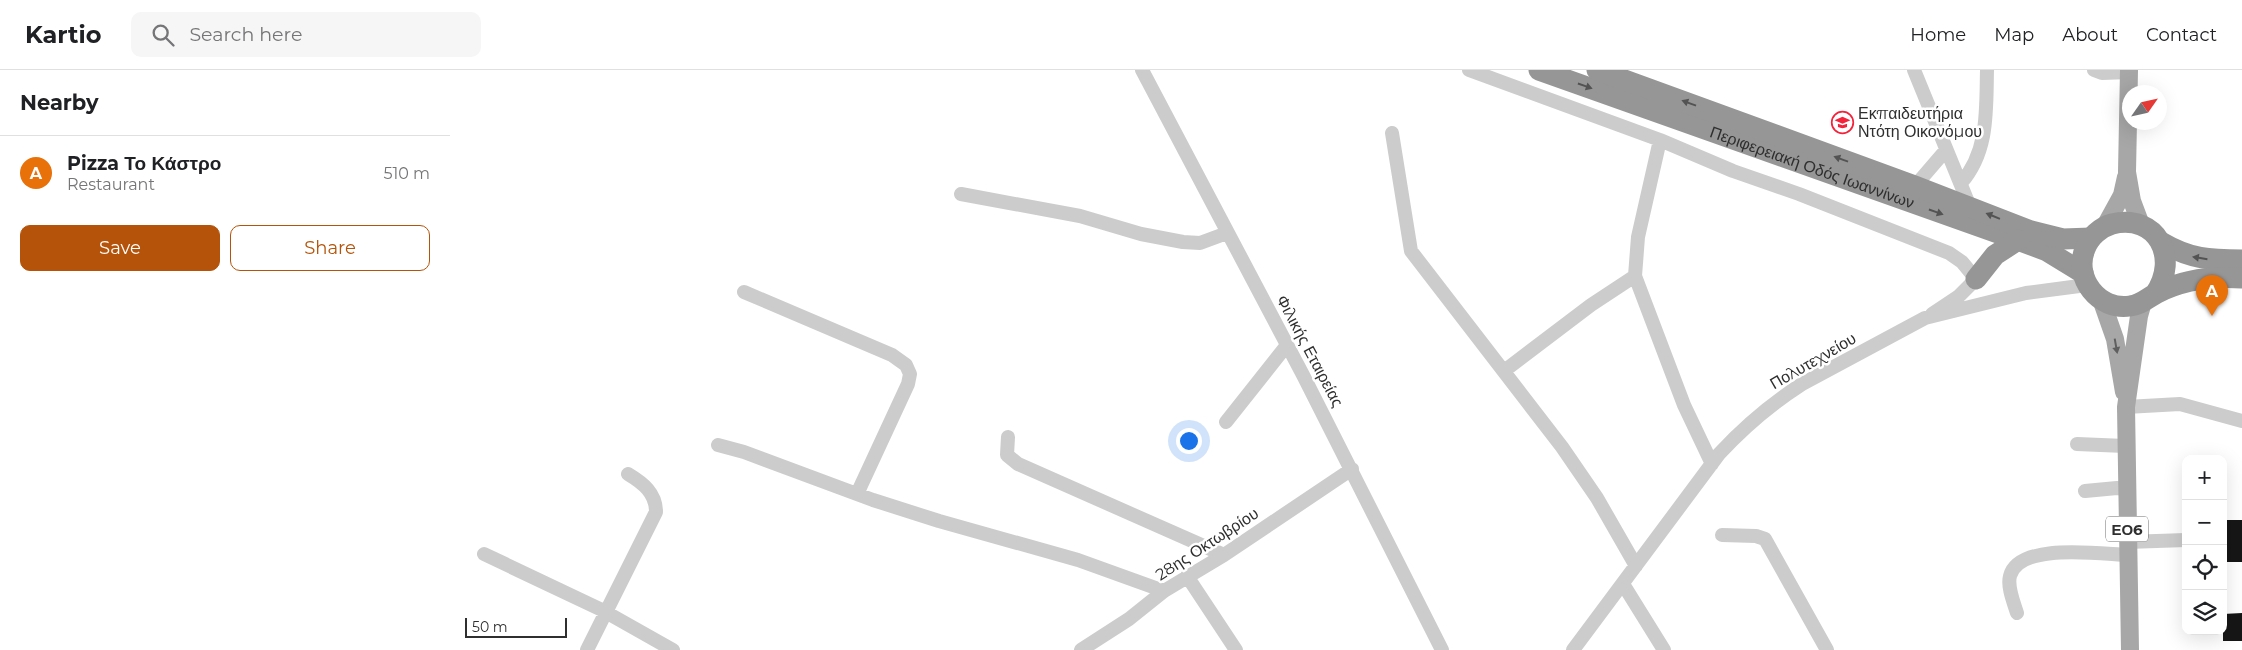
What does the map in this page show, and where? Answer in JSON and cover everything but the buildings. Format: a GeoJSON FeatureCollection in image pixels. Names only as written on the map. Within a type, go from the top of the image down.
{"type":"FeatureCollection","features":[{"type":"Feature","properties":{"kind":"highway","name":"Περιφερειακή Οδός Ιωαννίνων"},"geometry":{"type":"LineString","coordinates":[[1539,70],[2047,251],[2114,305],[2129,306],[2177,284],[2200,278],[2242,278]]}},
{"type":"Feature","properties":{"kind":"highway","name":"Περιφερειακή Οδός Ιωαννίνων"},"geometry":{"type":"LineString","coordinates":[[1597,70],[2047,236],[2063,239],[2098,232],[2123,222],[2141,225]]}},
{"type":"Feature","properties":{"kind":"highway","name":"ΕΟ6"},"geometry":{"type":"LineString","coordinates":[[2141,225],[2152,232],[2161,242],[2166,255],[2166,269],[2163,282],[2149,298]]}},
{"type":"Feature","properties":{"kind":"highway","name":"ΕΟ6"},"geometry":{"type":"LineString","coordinates":[[2090,286],[2082,261],[2084,248],[2098,232]]}},
{"type":"Feature","properties":{"kind":"highway"},"geometry":{"type":"LineString","coordinates":[[1976,279],[1995,255],[2018,240]]}},
{"type":"Feature","properties":{"kind":"highway"},"geometry":{"type":"LineString","coordinates":[[2161,242],[2180,254],[2200,259],[2242,260]]}},
{"type":"Feature","properties":{"kind":"main road","name":"ΕΟ6"},"geometry":{"type":"LineString","coordinates":[[2129,71],[2127,172],[2132,201],[2141,225]]}},
{"type":"Feature","properties":{"kind":"main road","name":"ΕΟ6"},"geometry":{"type":"LineString","coordinates":[[2098,232],[2122,195],[2127,172]]}},
{"type":"Feature","properties":{"kind":"main road","name":"ΕΟ6"},"geometry":{"type":"LineString","coordinates":[[2090,286],[2109,318],[2115,340],[2126,407]]}},
{"type":"Feature","properties":{"kind":"main road","name":"ΕΟ6"},"geometry":{"type":"LineString","coordinates":[[2130,650],[2125,446],[2126,407],[2139,316],[2149,298]]}},
{"type":"Feature","properties":{"kind":"street","name":"Φιλικής Εταιρείας"},"geometry":{"type":"LineString","coordinates":[[1142,70],[1352,470],[1438,649]]}},
{"type":"Feature","properties":{"kind":"street"},"geometry":{"type":"LineString","coordinates":[[1469,70],[1660,140],[1733,172],[1929,243],[1949,253],[1962,262],[1976,279],[1959,296],[1925,318]]}},
{"type":"Feature","properties":{"kind":"street"},"geometry":{"type":"LineString","coordinates":[[1914,70],[1970,206]]}},
{"type":"Feature","properties":{"kind":"street"},"geometry":{"type":"LineString","coordinates":[[1962,183],[1974,166],[1984,138],[1987,70]]}},
{"type":"Feature","properties":{"kind":"street"},"geometry":{"type":"LineString","coordinates":[[2094,70],[2102,73],[2129,71]]}},
{"type":"Feature","properties":{"kind":"street"},"geometry":{"type":"LineString","coordinates":[[1392,133],[1411,251],[1504,370],[1597,498],[1636,566]]}},
{"type":"Feature","properties":{"kind":"street"},"geometry":{"type":"LineString","coordinates":[[1660,140],[1638,237],[1634,276],[1684,405],[1712,464]]}},
{"type":"Feature","properties":{"kind":"street"},"geometry":{"type":"LineString","coordinates":[[1915,186],[1946,150]]}},
{"type":"Feature","properties":{"kind":"street"},"geometry":{"type":"LineString","coordinates":[[961,194],[1072,214],[1140,234],[1183,242],[1200,243],[1228,233]]}},
{"type":"Feature","properties":{"kind":"street"},"geometry":{"type":"LineString","coordinates":[[1504,370],[1591,304],[1634,276]]}},
{"type":"Feature","properties":{"kind":"street","name":"Πολυτεχνείου"},"geometry":{"type":"LineString","coordinates":[[1573,650],[1712,464],[1744,429],[1784,395],[1925,318],[2026,293],[2090,286]]}},
{"type":"Feature","properties":{"kind":"street"},"geometry":{"type":"LineString","coordinates":[[744,292],[892,355],[906,365],[910,374],[908,384],[857,494]]}},
{"type":"Feature","properties":{"kind":"street"},"geometry":{"type":"LineString","coordinates":[[1226,422],[1287,345]]}},
{"type":"Feature","properties":{"kind":"street"},"geometry":{"type":"LineString","coordinates":[[2126,407],[2180,404],[2242,421]]}},
{"type":"Feature","properties":{"kind":"street"},"geometry":{"type":"LineString","coordinates":[[1008,437],[1007,455],[1018,464],[1224,555]]}},
{"type":"Feature","properties":{"kind":"street"},"geometry":{"type":"LineString","coordinates":[[2077,444],[2125,446]]}},
{"type":"Feature","properties":{"kind":"street"},"geometry":{"type":"LineString","coordinates":[[718,445],[744,452],[766,462],[939,521],[1078,560],[1164,591]]}},
{"type":"Feature","properties":{"kind":"street","name":"28ης Οκτωβρίου"},"geometry":{"type":"LineString","coordinates":[[1081,650],[1128,619],[1164,591],[1224,555],[1352,470]]}},
{"type":"Feature","properties":{"kind":"street"},"geometry":{"type":"LineString","coordinates":[[587,650],[656,512],[655,504],[647,488],[628,474]]}},
{"type":"Feature","properties":{"kind":"street"},"geometry":{"type":"LineString","coordinates":[[2085,491],[2127,489]]}},
{"type":"Feature","properties":{"kind":"street"},"geometry":{"type":"LineString","coordinates":[[1722,535],[1756,536],[1765,539],[1827,650]]}},
{"type":"Feature","properties":{"kind":"street"},"geometry":{"type":"LineString","coordinates":[[2017,613],[2010,576],[2016,565],[2029,556],[2127,548],[2182,541]]}},
{"type":"Feature","properties":{"kind":"street"},"geometry":{"type":"LineString","coordinates":[[484,554],[606,612],[673,650]]}},
{"type":"Feature","properties":{"kind":"street"},"geometry":{"type":"LineString","coordinates":[[1187,576],[1236,650]]}},
{"type":"Feature","properties":{"kind":"street"},"geometry":{"type":"LineString","coordinates":[[1623,584],[1664,650]]}},
{"type":"Feature","properties":{"kind":"place","name":"Εκπαιδευτήρια Ντότη Οικονόμου"},"geometry":{"type":"Point","coordinates":[1842,122]}},
{"type":"Feature","properties":{"kind":"place","name":"Pizza Το Κάστρο"},"geometry":{"type":"Point","coordinates":[2212,316]}}]}
